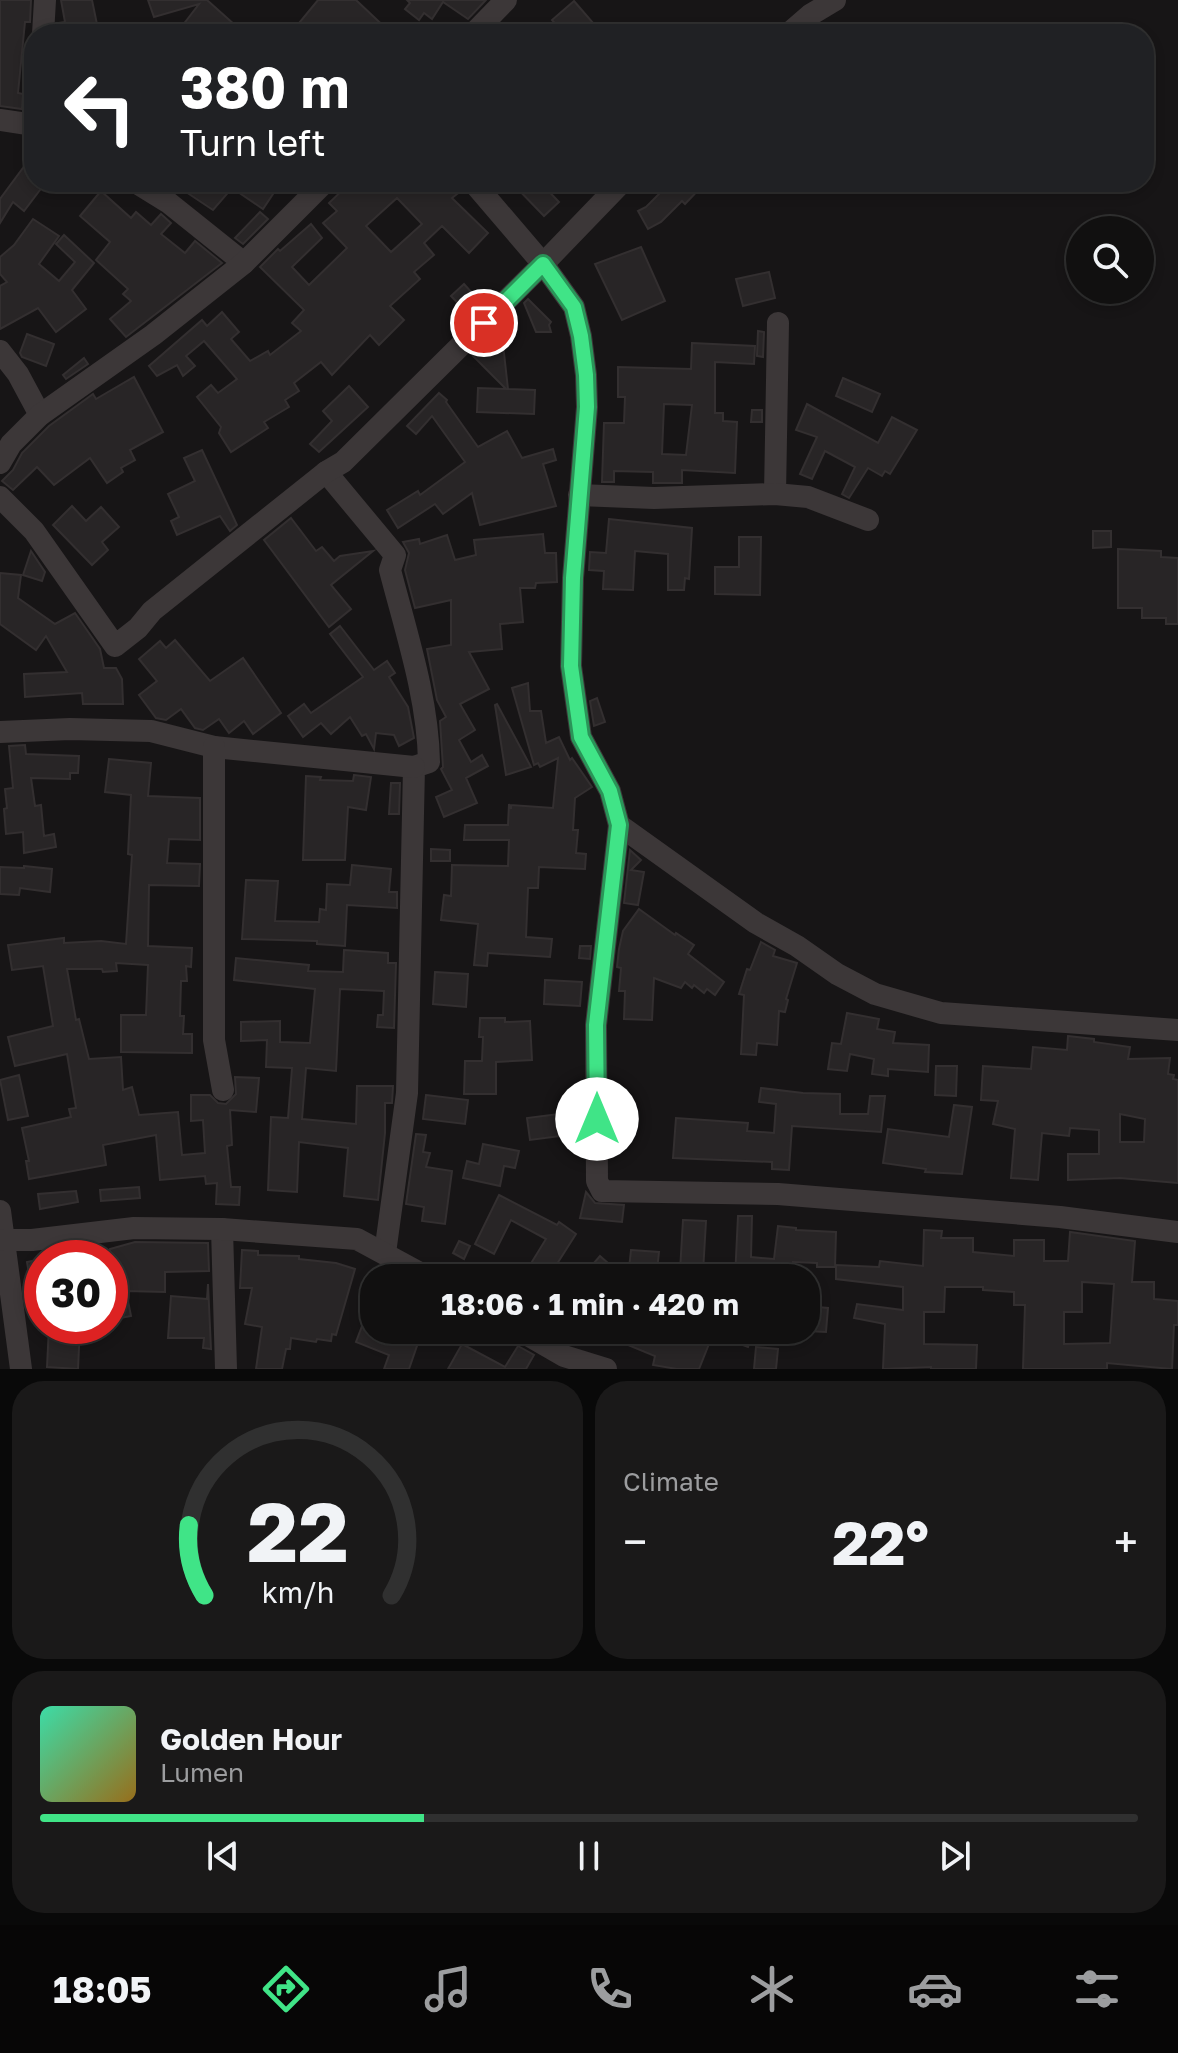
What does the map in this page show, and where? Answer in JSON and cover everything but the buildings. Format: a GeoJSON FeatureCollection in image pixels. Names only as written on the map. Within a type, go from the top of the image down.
{"type":"FeatureCollection","features":[{"type":"Feature","properties":{"kind":"street"},"geometry":{"type":"LineString","coordinates":[[44,24],[45,0]]}},
{"type":"Feature","properties":{"kind":"street"},"geometry":{"type":"LineString","coordinates":[[483,24],[506,0]]}},
{"type":"Feature","properties":{"kind":"street"},"geometry":{"type":"LineString","coordinates":[[800,24],[835,0]]}},
{"type":"Feature","properties":{"kind":"street"},"geometry":{"type":"LineString","coordinates":[[0,120],[24,124]]}},
{"type":"Feature","properties":{"kind":"street"},"geometry":{"type":"LineString","coordinates":[[151,192],[244,263]]}},
{"type":"Feature","properties":{"kind":"street"},"geometry":{"type":"LineString","coordinates":[[0,463],[11,444],[40,415],[153,335],[244,263],[315,192]]}},
{"type":"Feature","properties":{"kind":"street"},"geometry":{"type":"LineString","coordinates":[[482,192],[543,264],[574,307],[586,375],[587,407],[573,578],[573,680],[581,737],[610,791],[619,825],[596,1025],[597,1181],[602,1191],[778,1194],[1060,1217],[1178,1232]]}},
{"type":"Feature","properties":{"kind":"street"},"geometry":{"type":"LineString","coordinates":[[0,497],[34,531],[115,646],[138,628],[152,611],[326,472],[343,462],[612,192]]}},
{"type":"Feature","properties":{"kind":"street"},"geometry":{"type":"LineString","coordinates":[[775,494],[778,323]]}},
{"type":"Feature","properties":{"kind":"street"},"geometry":{"type":"LineString","coordinates":[[0,351],[18,374],[40,415]]}},
{"type":"Feature","properties":{"kind":"street"},"geometry":{"type":"LineString","coordinates":[[0,732],[70,729],[151,731],[214,747],[414,767],[429,762],[429,743],[413,660],[390,570],[395,555],[326,472]]}},
{"type":"Feature","properties":{"kind":"street"},"geometry":{"type":"LineString","coordinates":[[579,495],[654,498],[775,494],[808,497],[868,520]]}},
{"type":"Feature","properties":{"kind":"street"},"geometry":{"type":"LineString","coordinates":[[214,747],[214,1040],[223,1090]]}},
{"type":"Feature","properties":{"kind":"street"},"geometry":{"type":"LineString","coordinates":[[385,1253],[407,1093],[414,767]]}},
{"type":"Feature","properties":{"kind":"street"},"geometry":{"type":"LineString","coordinates":[[619,825],[756,923],[875,994],[941,1013],[1178,1030]]}},
{"type":"Feature","properties":{"kind":"street"},"geometry":{"type":"LineString","coordinates":[[0,1211],[21,1369]]}},
{"type":"Feature","properties":{"kind":"street"},"geometry":{"type":"LineString","coordinates":[[4,1240],[32,1240],[134,1228],[222,1229],[357,1239],[404,1264]]}},
{"type":"Feature","properties":{"kind":"street"},"geometry":{"type":"LineString","coordinates":[[222,1229],[226,1369]]}},
{"type":"Feature","properties":{"kind":"street"},"geometry":{"type":"LineString","coordinates":[[543,1344],[564,1356],[606,1369]]}},
{"type":"Feature","properties":{"kind":"route"},"geometry":{"type":"LineString","coordinates":[[484,323],[543,264],[574,307],[581,336],[587,407],[573,578],[571,666],[581,737],[610,791],[619,825],[596,1025],[597,1119]]}}]}
